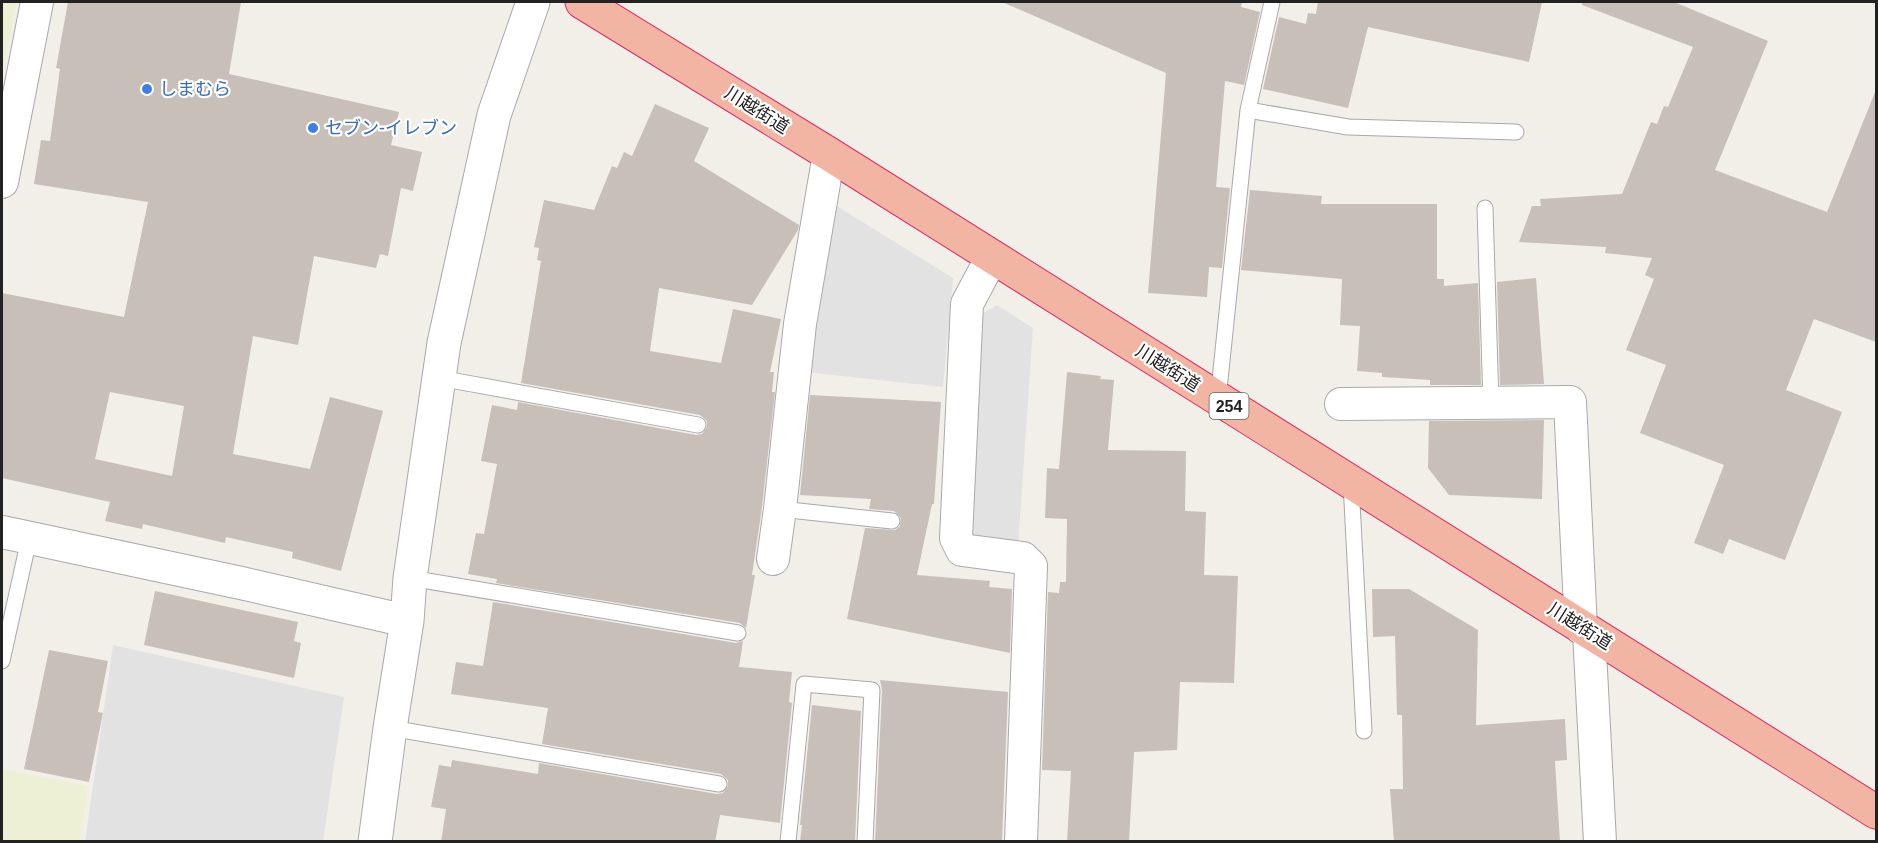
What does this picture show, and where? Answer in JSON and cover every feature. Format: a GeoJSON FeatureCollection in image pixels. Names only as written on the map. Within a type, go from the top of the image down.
{"type":"FeatureCollection","features":[{"type":"Feature","properties":{"kind":"highway","name":"川越街道"},"geometry":{"type":"LineString","coordinates":[[582,2],[829,154],[1876,812]]}},
{"type":"Feature","properties":{"kind":"street"},"geometry":{"type":"LineString","coordinates":[[2,182],[37,2]]}},
{"type":"Feature","properties":{"kind":"street"},"geometry":{"type":"LineString","coordinates":[[375,842],[444,343],[494,115],[533,2]]}},
{"type":"Feature","properties":{"kind":"street"},"geometry":{"type":"LineString","coordinates":[[773,559],[800,324],[829,154]]}},
{"type":"Feature","properties":{"kind":"street"},"geometry":{"type":"LineString","coordinates":[[992,258],[968,304],[956,538],[962,550],[1023,558],[1031,566],[1021,842]]}},
{"type":"Feature","properties":{"kind":"street"},"geometry":{"type":"LineString","coordinates":[[1341,404],[1570,402],[1600,842]]}},
{"type":"Feature","properties":{"kind":"street"},"geometry":{"type":"LineString","coordinates":[[15,536],[241,583],[407,621]]}},
{"type":"Feature","properties":{"kind":"lane"},"geometry":{"type":"LineString","coordinates":[[1218,399],[1248,110],[1272,2]]}},
{"type":"Feature","properties":{"kind":"lane"},"geometry":{"type":"LineString","coordinates":[[1248,110],[1348,128],[1516,132]]}},
{"type":"Feature","properties":{"kind":"lane"},"geometry":{"type":"LineString","coordinates":[[1485,208],[1491,404]]}},
{"type":"Feature","properties":{"kind":"lane"},"geometry":{"type":"LineString","coordinates":[[439,378],[698,425]]}},
{"type":"Feature","properties":{"kind":"lane"},"geometry":{"type":"LineString","coordinates":[[1351,483],[1364,732]]}},
{"type":"Feature","properties":{"kind":"lane"},"geometry":{"type":"LineString","coordinates":[[780,509],[892,521]]}},
{"type":"Feature","properties":{"kind":"lane"},"geometry":{"type":"LineString","coordinates":[[2,661],[15,536]]}},
{"type":"Feature","properties":{"kind":"lane"},"geometry":{"type":"LineString","coordinates":[[410,578],[738,633]]}},
{"type":"Feature","properties":{"kind":"lane"},"geometry":{"type":"LineString","coordinates":[[788,842],[804,684],[872,690],[864,842]]}},
{"type":"Feature","properties":{"kind":"lane"},"geometry":{"type":"LineString","coordinates":[[390,728],[719,784]]}},
{"type":"Feature","properties":{"kind":"green space"},"geometry":{"type":"Polygon","coordinates":[[[2,2],[17,2],[3,67],[2,67],[2,2]]]}},
{"type":"Feature","properties":{"kind":"green space"},"geometry":{"type":"Polygon","coordinates":[[[2,769],[88,786],[80,841],[2,841],[2,769]]]}},
{"type":"Feature","properties":{"kind":"shaded area"},"geometry":{"type":"Polygon","coordinates":[[[832,203],[953,278],[943,387],[806,372],[832,203]]]}},
{"type":"Feature","properties":{"kind":"shaded area"},"geometry":{"type":"Polygon","coordinates":[[[997,305],[1033,328],[1018,547],[977,546],[963,532],[974,319],[997,305]]]}},
{"type":"Feature","properties":{"kind":"shaded area"},"geometry":{"type":"Polygon","coordinates":[[[113,645],[344,697],[323,841],[85,842],[113,645]]]}},
{"type":"Feature","properties":{"kind":"building"},"geometry":{"type":"Polygon","coordinates":[[[68,2],[241,2],[229,74],[399,112],[391,145],[422,152],[413,191],[401,188],[388,256],[380,254],[376,268],[314,256],[298,345],[253,336],[233,454],[310,469],[330,397],[383,411],[341,571],[292,558],[293,552],[226,537],[225,543],[143,524],[142,529],[105,521],[110,502],[2,478],[2,293],[124,317],[148,202],[34,184],[41,140],[50,141],[60,69],[56,68],[68,2]],[[110,392],[95,459],[172,476],[184,406],[110,392]]]}},
{"type":"Feature","properties":{"kind":"building"},"geometry":{"type":"Polygon","coordinates":[[[1002,2],[1242,2],[1241,7],[1260,12],[1244,85],[1225,81],[1216,187],[1230,188],[1222,268],[1209,267],[1207,297],[1148,293],[1166,73],[1002,2]]]}},
{"type":"Feature","properties":{"kind":"building"},"geometry":{"type":"Polygon","coordinates":[[[1318,2],[1542,2],[1529,62],[1368,27],[1348,108],[1263,89],[1279,17],[1306,24],[1308,13],[1316,14],[1318,2]]]}},
{"type":"Feature","properties":{"kind":"building"},"geometry":{"type":"Polygon","coordinates":[[[1582,2],[1674,2],[1768,41],[1715,170],[1827,212],[1876,93],[1876,342],[1814,319],[1786,390],[1842,412],[1785,560],[1729,539],[1723,554],[1694,543],[1724,465],[1640,433],[1666,365],[1626,350],[1654,279],[1645,275],[1652,258],[1605,253],[1606,247],[1519,242],[1532,206],[1541,206],[1540,199],[1622,194],[1651,122],[1657,124],[1664,106],[1668,107],[1693,47],[1582,5],[1582,2]]]}},
{"type":"Feature","properties":{"kind":"building"},"geometry":{"type":"Polygon","coordinates":[[[655,104],[709,128],[694,161],[799,225],[752,305],[659,288],[650,351],[721,363],[733,309],[781,319],[770,372],[774,372],[772,392],[775,392],[752,575],[755,575],[746,628],[740,623],[496,583],[497,579],[468,574],[476,533],[484,534],[497,464],[481,461],[492,405],[517,410],[518,402],[696,435],[702,434],[707,427],[707,421],[700,415],[521,383],[541,261],[537,260],[539,248],[534,247],[544,200],[594,210],[612,166],[617,168],[624,152],[632,156],[655,104]]]}},
{"type":"Feature","properties":{"kind":"building"},"geometry":{"type":"Polygon","coordinates":[[[1250,190],[1322,196],[1321,204],[1437,204],[1437,279],[1444,279],[1444,286],[1478,283],[1481,385],[1430,385],[1430,380],[1382,377],[1382,373],[1357,371],[1360,326],[1340,325],[1342,279],[1241,270],[1250,190]]]}},
{"type":"Feature","properties":{"kind":"building"},"geometry":{"type":"Polygon","coordinates":[[[1536,278],[1544,384],[1500,385],[1497,282],[1536,278]]]}},
{"type":"Feature","properties":{"kind":"building"},"geometry":{"type":"Polygon","coordinates":[[[1067,372],[1114,380],[1108,450],[1186,451],[1185,511],[1206,512],[1204,575],[1238,576],[1234,683],[1180,682],[1177,750],[1134,752],[1129,842],[1067,842],[1071,771],[1042,770],[1048,592],[1059,593],[1060,582],[1066,582],[1067,519],[1045,518],[1047,468],[1059,469],[1067,372]]]}},
{"type":"Feature","properties":{"kind":"building"},"geometry":{"type":"Polygon","coordinates":[[[810,395],[941,402],[934,504],[932,504],[917,575],[990,581],[989,587],[1012,589],[1010,653],[847,619],[865,528],[895,530],[900,526],[901,518],[894,511],[869,509],[871,499],[800,495],[810,395]]]}},
{"type":"Feature","properties":{"kind":"building"},"geometry":{"type":"Polygon","coordinates":[[[1544,420],[1542,499],[1449,495],[1428,468],[1429,421],[1544,420]]]}},
{"type":"Feature","properties":{"kind":"building"},"geometry":{"type":"Polygon","coordinates":[[[1372,589],[1409,589],[1478,630],[1476,725],[1565,719],[1567,760],[1555,761],[1560,842],[1394,842],[1390,789],[1403,789],[1402,715],[1397,715],[1395,636],[1373,637],[1372,589]]]}},
{"type":"Feature","properties":{"kind":"building"},"geometry":{"type":"Polygon","coordinates":[[[155,591],[298,622],[294,641],[301,643],[294,678],[144,645],[155,591]]]}},
{"type":"Feature","properties":{"kind":"building"},"geometry":{"type":"Polygon","coordinates":[[[493,602],[736,643],[743,641],[739,667],[792,672],[789,702],[792,703],[780,823],[720,815],[715,842],[441,842],[446,809],[431,807],[439,765],[451,767],[452,760],[538,774],[539,763],[717,794],[723,793],[728,786],[728,780],[721,774],[542,744],[548,708],[451,694],[456,662],[483,666],[493,602]]]}},
{"type":"Feature","properties":{"kind":"building"},"geometry":{"type":"Polygon","coordinates":[[[49,650],[108,661],[98,712],[103,713],[89,782],[24,769],[49,650]]]}},
{"type":"Feature","properties":{"kind":"building"},"geometry":{"type":"Polygon","coordinates":[[[880,680],[1008,692],[1002,842],[875,842],[882,690],[880,680]]]}},
{"type":"Feature","properties":{"kind":"building"},"geometry":{"type":"Polygon","coordinates":[[[812,705],[861,711],[855,842],[800,842],[812,705]]]}},
{"type":"Feature","properties":{"kind":"place","name":"しまむら"},"geometry":{"type":"Point","coordinates":[147,89]}},
{"type":"Feature","properties":{"kind":"place","name":"セブン-イレブン"},"geometry":{"type":"Point","coordinates":[313,128]}}]}
